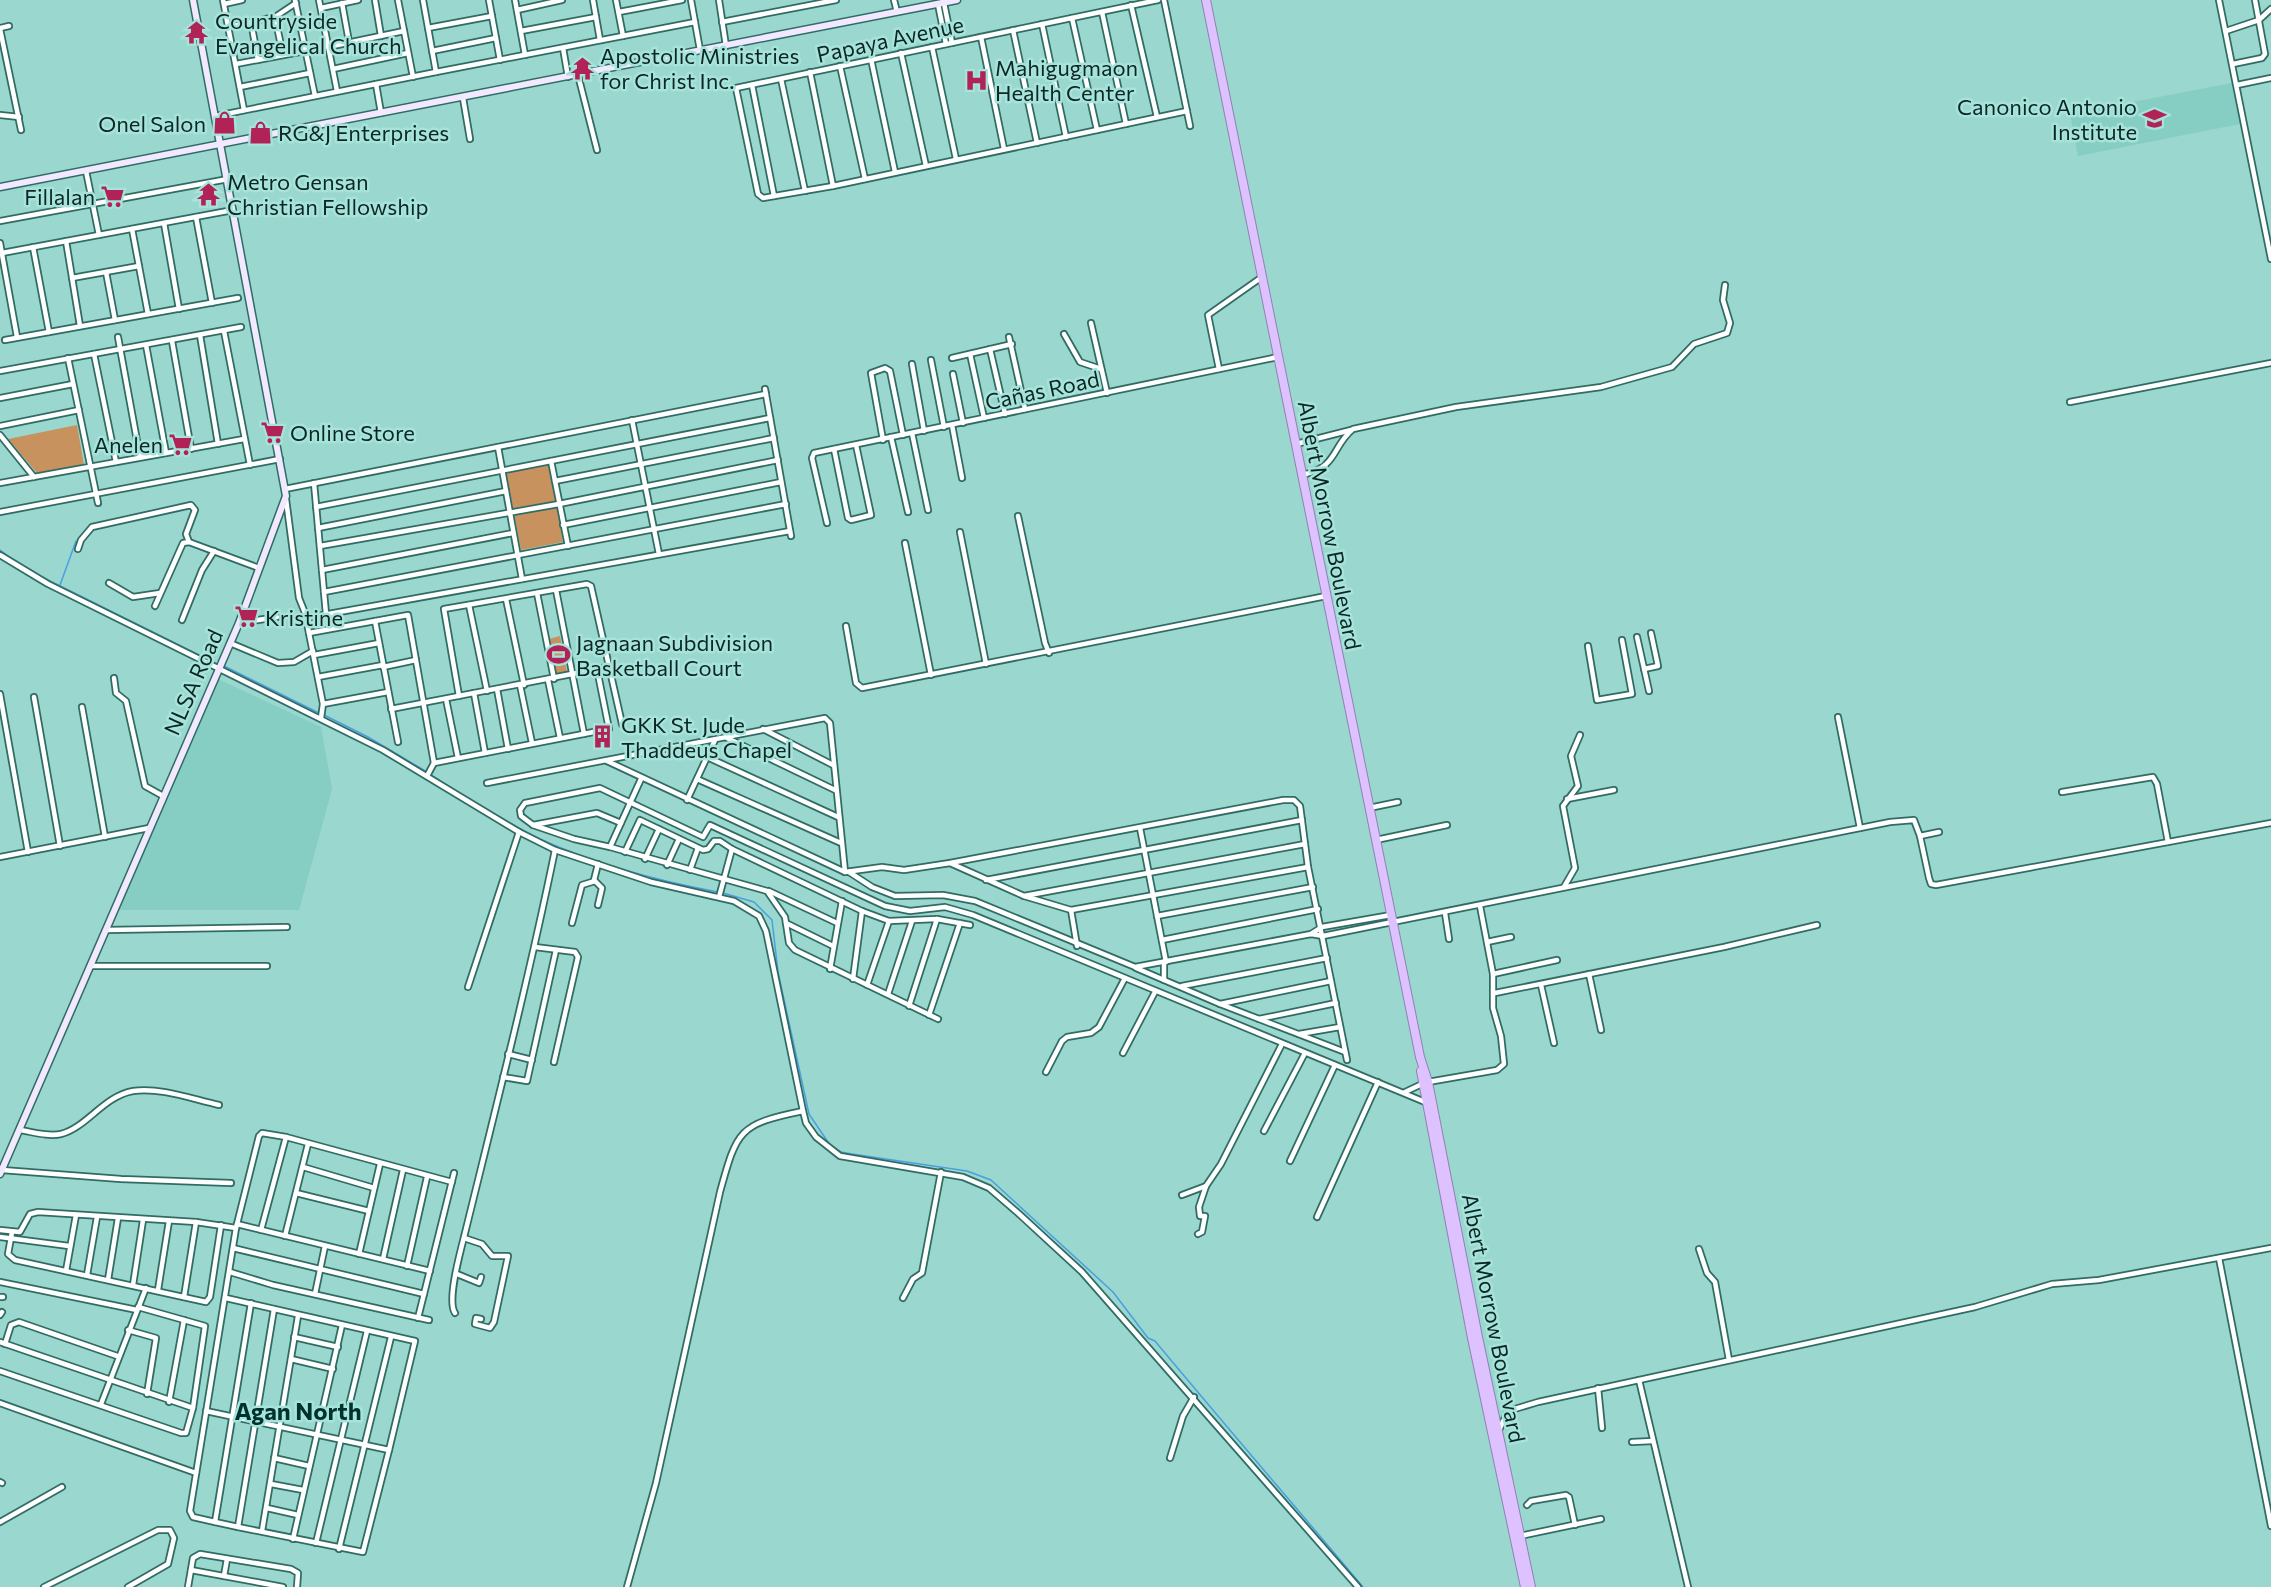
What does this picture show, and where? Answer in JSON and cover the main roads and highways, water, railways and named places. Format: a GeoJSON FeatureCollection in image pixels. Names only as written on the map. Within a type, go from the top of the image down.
{"type":"FeatureCollection","features":[{"type":"Feature","properties":{"kind":"highway","name":"Albert Morrow Boulevard"},"geometry":{"type":"LineString","coordinates":[[1206,0],[1425,1083],[1531,1587]]}},
{"type":"Feature","properties":{"kind":"highway","name":"Albert Morrow Boulevard"},"geometry":{"type":"LineString","coordinates":[[1425,1083],[1425,1102],[1524,1587]]}},
{"type":"Feature","properties":{"kind":"main road"},"geometry":{"type":"LineString","coordinates":[[193,0],[222,146]]}},
{"type":"Feature","properties":{"kind":"main road"},"geometry":{"type":"LineString","coordinates":[[0,187],[222,146],[897,13],[929,3],[941,4],[957,0]]}},
{"type":"Feature","properties":{"kind":"main road","name":"NLSA Road"},"geometry":{"type":"LineString","coordinates":[[1,1172],[239,623],[285,492],[222,146]]}},
{"type":"Feature","properties":{"kind":"waterway"},"geometry":{"type":"LineString","coordinates":[[60,585],[76,541]]}},
{"type":"Feature","properties":{"kind":"waterway"},"geometry":{"type":"LineString","coordinates":[[0,550],[16,562]]}},
{"type":"Feature","properties":{"kind":"waterway"},"geometry":{"type":"LineString","coordinates":[[30,571],[219,665]]}},
{"type":"Feature","properties":{"kind":"waterway"},"geometry":{"type":"LineString","coordinates":[[224,666],[319,713]]}},
{"type":"Feature","properties":{"kind":"waterway"},"geometry":{"type":"LineString","coordinates":[[324,715],[368,737],[427,772]]}},
{"type":"Feature","properties":{"kind":"waterway"},"geometry":{"type":"LineString","coordinates":[[431,775],[460,794]]}},
{"type":"Feature","properties":{"kind":"waterway"},"geometry":{"type":"LineString","coordinates":[[469,799],[563,849],[606,865],[718,892]]}},
{"type":"Feature","properties":{"kind":"waterway"},"geometry":{"type":"LineString","coordinates":[[723,893],[754,902],[772,920],[778,972],[809,1114],[830,1145],[841,1152],[967,1171],[991,1180],[1113,1292],[1148,1338],[1155,1341],[1363,1587]]}},
{"type":"Feature","properties":{"kind":"place","name":"Countryside Evangelical Church"},"geometry":{"type":"Point","coordinates":[197,33]}},
{"type":"Feature","properties":{"kind":"place","name":"Apostolic Ministries for Christ Inc."},"geometry":{"type":"Point","coordinates":[582,68]}},
{"type":"Feature","properties":{"kind":"place","name":"Mahigugmaon Health Center"},"geometry":{"type":"Point","coordinates":[977,80]}},
{"type":"Feature","properties":{"kind":"place","name":"Canonico Antonio Institute"},"geometry":{"type":"Point","coordinates":[2155,119]}},
{"type":"Feature","properties":{"kind":"place","name":"Onel Salon"},"geometry":{"type":"Point","coordinates":[224,123]}},
{"type":"Feature","properties":{"kind":"place","name":"RG&J Enterprises"},"geometry":{"type":"Point","coordinates":[260,132]}},
{"type":"Feature","properties":{"kind":"place","name":"Metro Gensan Christian Fellowship"},"geometry":{"type":"Point","coordinates":[209,194]}},
{"type":"Feature","properties":{"kind":"place","name":"Fillalan"},"geometry":{"type":"Point","coordinates":[113,196]}},
{"type":"Feature","properties":{"kind":"place","name":"Online Store"},"geometry":{"type":"Point","coordinates":[272,432]}},
{"type":"Feature","properties":{"kind":"place","name":"Anelen"},"geometry":{"type":"Point","coordinates":[181,444]}},
{"type":"Feature","properties":{"kind":"place","name":"Kristine"},"geometry":{"type":"Point","coordinates":[247,617]}},
{"type":"Feature","properties":{"kind":"place","name":"Jagnaan Subdivision Basketball Court"},"geometry":{"type":"Point","coordinates":[558,655]}},
{"type":"Feature","properties":{"kind":"place","name":"GKK St. Jude Thaddeus Chapel"},"geometry":{"type":"Point","coordinates":[603,737]}},
{"type":"Feature","properties":{"kind":"district","name":"Agan North"},"geometry":{"type":"Point","coordinates":[298,1410]}}]}
